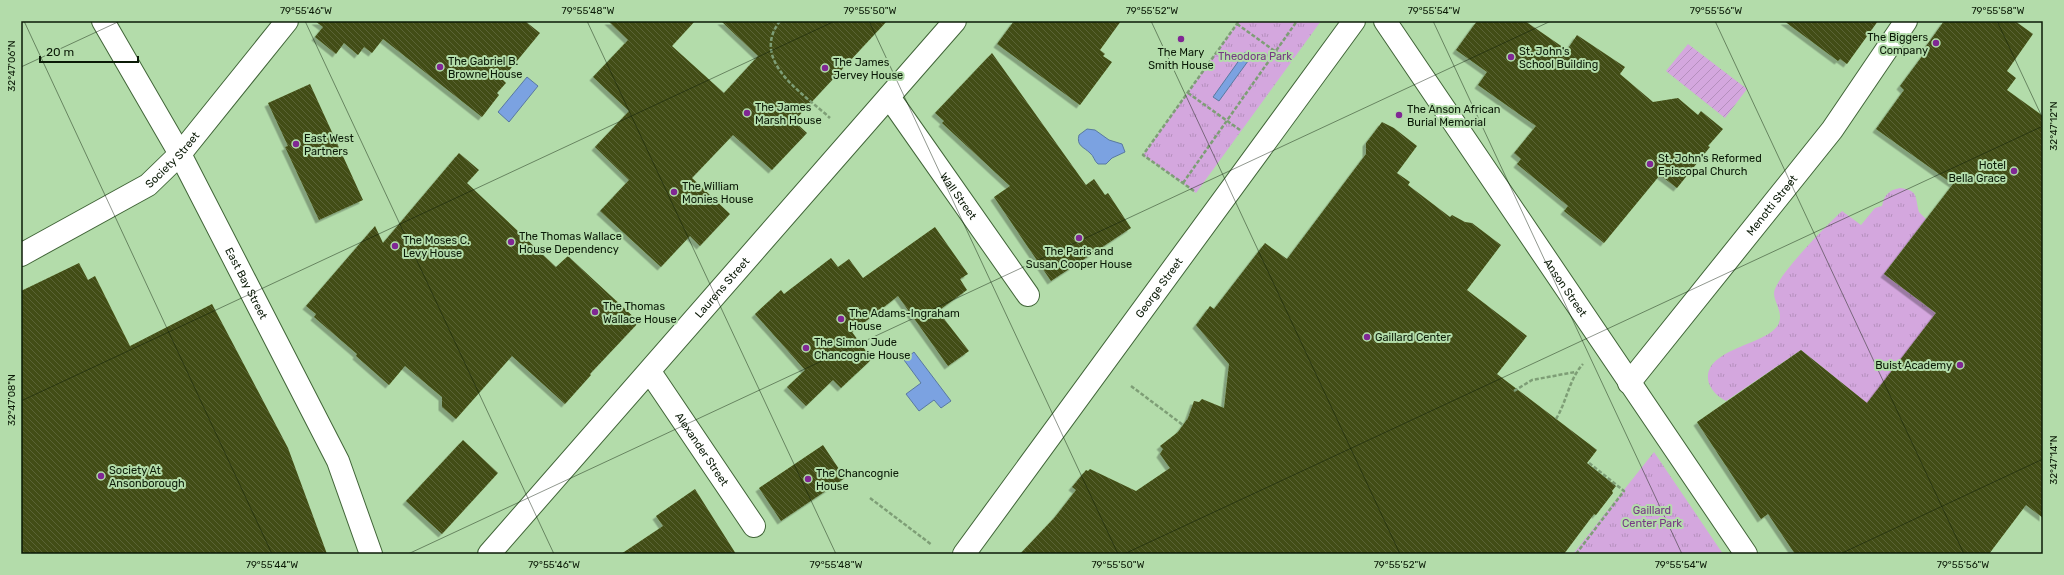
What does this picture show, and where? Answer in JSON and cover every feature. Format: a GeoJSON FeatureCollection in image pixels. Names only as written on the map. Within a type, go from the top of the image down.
{"type":"FeatureCollection","features":[{"type":"Feature","properties":{"kind":"street","name":"East Bay Street"},"geometry":{"type":"LineString","coordinates":[[103,21],[180,154],[338,461],[371,554]]}},
{"type":"Feature","properties":{"kind":"street","name":"Society Street"},"geometry":{"type":"LineString","coordinates":[[21,255],[148,185],[180,154],[287,21]]}},
{"type":"Feature","properties":{"kind":"street","name":"Laurens Street"},"geometry":{"type":"LineString","coordinates":[[489,554],[650,372],[955,21]]}},
{"type":"Feature","properties":{"kind":"street","name":"George Street"},"geometry":{"type":"LineString","coordinates":[[964,554],[1354,21]]}},
{"type":"Feature","properties":{"kind":"street","name":"Anson Street"},"geometry":{"type":"LineString","coordinates":[[1385,21],[1746,554]]}},
{"type":"Feature","properties":{"kind":"street","name":"Menotti Street"},"geometry":{"type":"LineString","coordinates":[[1630,383],[1832,130],[1906,21]]}},
{"type":"Feature","properties":{"kind":"street","name":"Wall Street"},"geometry":{"type":"LineString","coordinates":[[889,97],[1028,295]]}},
{"type":"Feature","properties":{"kind":"street","name":"Alexander Street"},"geometry":{"type":"LineString","coordinates":[[650,372],[754,526]]}},
{"type":"Feature","properties":{"kind":"path"},"geometry":{"type":"LineString","coordinates":[[780,21],[776,27],[770,52],[775,66],[786,79],[830,118]]}},
{"type":"Feature","properties":{"kind":"path"},"geometry":{"type":"LineString","coordinates":[[1196,193],[1143,155],[1239,21]]}},
{"type":"Feature","properties":{"kind":"path"},"geometry":{"type":"LineString","coordinates":[[1184,183],[1297,21]]}},
{"type":"Feature","properties":{"kind":"path"},"geometry":{"type":"LineString","coordinates":[[1237,24],[1292,63]]}},
{"type":"Feature","properties":{"kind":"path"},"geometry":{"type":"LineString","coordinates":[[1188,93],[1242,131]]}},
{"type":"Feature","properties":{"kind":"path"},"geometry":{"type":"LineString","coordinates":[[1556,419],[1565,405],[1575,372],[1583,364]]}},
{"type":"Feature","properties":{"kind":"path"},"geometry":{"type":"LineString","coordinates":[[1514,391],[1532,380],[1575,372]]}},
{"type":"Feature","properties":{"kind":"path"},"geometry":{"type":"LineString","coordinates":[[1131,386],[1183,425]]}},
{"type":"Feature","properties":{"kind":"path"},"geometry":{"type":"LineString","coordinates":[[1576,554],[1624,490],[1588,462]]}},
{"type":"Feature","properties":{"kind":"path"},"geometry":{"type":"LineString","coordinates":[[870,498],[932,545]]}},
{"type":"Feature","properties":{"kind":"green space","name":"Theodora Park"},"geometry":{"type":"Polygon","coordinates":[[[1239,21],[1321,21],[1196,193],[1143,155],[1239,21]]]}},
{"type":"Feature","properties":{"kind":"green space"},"geometry":{"type":"Polygon","coordinates":[[[1688,44],[1747,89],[1725,118],[1666,71],[1688,44]]]}},
{"type":"Feature","properties":{"kind":"green space"},"geometry":{"type":"Polygon","coordinates":[[[1900,188],[1906,189],[1913,193],[1919,212],[1926,219],[1884,274],[1936,313],[1874,409],[1801,350],[1726,401],[1717,395],[1709,383],[1708,379],[1710,368],[1717,360],[1727,353],[1764,337],[1779,323],[1780,315],[1774,293],[1783,275],[1804,250],[1842,211],[1861,225],[1875,208],[1882,206],[1884,199],[1888,194],[1893,190],[1900,188]]]}},
{"type":"Feature","properties":{"kind":"green space","name":"Gaillard Center Park"},"geometry":{"type":"Polygon","coordinates":[[[1654,452],[1723,554],[1573,554],[1654,452]]]}},
{"type":"Feature","properties":{"kind":"water"},"geometry":{"type":"Polygon","coordinates":[[[1245,52],[1251,57],[1219,101],[1213,97],[1245,52]]]}},
{"type":"Feature","properties":{"kind":"water"},"geometry":{"type":"Polygon","coordinates":[[[527,77],[538,86],[509,122],[498,112],[527,77]]]}},
{"type":"Feature","properties":{"kind":"water"},"geometry":{"type":"Polygon","coordinates":[[[1087,129],[1095,130],[1109,140],[1122,144],[1125,152],[1112,158],[1106,164],[1098,164],[1091,154],[1081,146],[1078,139],[1079,135],[1087,129]]]}},
{"type":"Feature","properties":{"kind":"water"},"geometry":{"type":"Polygon","coordinates":[[[914,352],[951,401],[941,408],[934,400],[919,411],[906,394],[921,383],[904,360],[914,352]]]}},
{"type":"Feature","properties":{"kind":"building"},"geometry":{"type":"Polygon","coordinates":[[[315,21],[525,21],[540,33],[502,79],[506,83],[497,93],[499,95],[482,117],[383,39],[372,53],[364,47],[358,55],[344,43],[336,54],[315,37],[323,27],[315,21]]]}},
{"type":"Feature","properties":{"kind":"building"},"geometry":{"type":"Polygon","coordinates":[[[608,21],[695,21],[672,46],[724,93],[758,56],[721,21],[887,21],[794,121],[807,133],[772,170],[733,135],[692,178],[730,214],[700,246],[690,236],[661,267],[600,211],[629,180],[595,147],[629,111],[593,77],[628,40],[608,21]]]}},
{"type":"Feature","properties":{"kind":"building"},"geometry":{"type":"Polygon","coordinates":[[[1014,21],[1121,21],[1100,50],[1105,54],[1103,56],[1112,62],[1080,105],[997,44],[1014,21]]]}},
{"type":"Feature","properties":{"kind":"building"},"geometry":{"type":"Polygon","coordinates":[[[1477,21],[1525,21],[1567,50],[1577,35],[1625,67],[1620,74],[1653,102],[1678,98],[1698,115],[1701,111],[1723,129],[1708,146],[1710,147],[1677,188],[1660,175],[1604,243],[1564,211],[1568,206],[1517,164],[1521,159],[1514,153],[1536,126],[1478,85],[1487,72],[1456,50],[1477,21]]]}},
{"type":"Feature","properties":{"kind":"building"},"geometry":{"type":"Polygon","coordinates":[[[1784,21],[1878,21],[1847,64],[1840,59],[1838,61],[1784,21]]]}},
{"type":"Feature","properties":{"kind":"building","name":"Buist Academy"},"geometry":{"type":"Polygon","coordinates":[[[1944,21],[2015,21],[2033,34],[2007,71],[2016,78],[2007,90],[2043,116],[2043,518],[2026,505],[1989,554],[1795,554],[1768,514],[1761,519],[1697,422],[1801,350],[1867,403],[1936,313],[1884,274],[1953,184],[1876,129],[1904,90],[1900,86],[1926,51],[1924,49],[1944,21]]]}},
{"type":"Feature","properties":{"kind":"building"},"geometry":{"type":"Polygon","coordinates":[[[992,53],[1086,185],[1094,179],[1105,195],[1108,193],[1131,228],[1051,281],[994,197],[1010,186],[942,123],[944,121],[935,113],[992,53]]]}},
{"type":"Feature","properties":{"kind":"building"},"geometry":{"type":"Polygon","coordinates":[[[310,84],[363,200],[319,220],[285,147],[288,146],[268,103],[310,84]]]}},
{"type":"Feature","properties":{"kind":"building","name":"Gaillard Center"},"geometry":{"type":"Polygon","coordinates":[[[1382,122],[1394,128],[1417,146],[1397,173],[1410,182],[1408,185],[1450,217],[1452,215],[1465,222],[1472,223],[1501,245],[1467,290],[1527,336],[1497,374],[1597,450],[1587,463],[1616,486],[1612,491],[1613,493],[1596,515],[1594,514],[1564,554],[1020,554],[1055,517],[1076,490],[1072,487],[1086,470],[1088,471],[1090,469],[1136,491],[1170,468],[1160,454],[1163,449],[1160,446],[1178,432],[1188,418],[1194,401],[1199,402],[1202,399],[1224,408],[1229,364],[1196,325],[1210,306],[1214,309],[1265,243],[1287,259],[1366,154],[1366,143],[1382,122]]]}},
{"type":"Feature","properties":{"kind":"building"},"geometry":{"type":"Polygon","coordinates":[[[459,153],[479,170],[467,183],[556,267],[568,256],[639,322],[590,374],[591,375],[565,404],[512,356],[456,419],[442,407],[442,397],[405,366],[389,385],[356,356],[357,354],[314,317],[316,314],[306,306],[375,226],[383,243],[459,153]]]}},
{"type":"Feature","properties":{"kind":"building"},"geometry":{"type":"Polygon","coordinates":[[[935,227],[968,274],[960,279],[967,290],[938,311],[969,351],[948,366],[898,296],[852,332],[872,359],[841,388],[833,380],[806,406],[787,387],[805,370],[755,314],[781,290],[784,294],[831,258],[838,267],[849,259],[863,278],[935,227]]]}},
{"type":"Feature","properties":{"kind":"building"},"geometry":{"type":"Polygon","coordinates":[[[79,263],[88,280],[95,276],[130,346],[212,304],[288,448],[327,554],[21,554],[21,291],[79,263]]]}},
{"type":"Feature","properties":{"kind":"building"},"geometry":{"type":"Polygon","coordinates":[[[463,440],[498,473],[442,534],[406,501],[463,440]]]}},
{"type":"Feature","properties":{"kind":"building","name":"The Chancognie House"},"geometry":{"type":"Polygon","coordinates":[[[823,445],[845,478],[781,521],[759,488],[823,445]]]}},
{"type":"Feature","properties":{"kind":"building"},"geometry":{"type":"Polygon","coordinates":[[[695,489],[736,554],[621,554],[663,526],[656,516],[695,489]]]}},
{"type":"Feature","properties":{"kind":"place","name":"The Mary Smith House"},"geometry":{"type":"Point","coordinates":[1181,39]}},
{"type":"Feature","properties":{"kind":"place","name":"The Biggers Company"},"geometry":{"type":"Point","coordinates":[1936,43]}},
{"type":"Feature","properties":{"kind":"place","name":"St. John's School Building"},"geometry":{"type":"Point","coordinates":[1511,57]}},
{"type":"Feature","properties":{"kind":"place","name":"The Gabriel B. Browne House"},"geometry":{"type":"Point","coordinates":[440,67]}},
{"type":"Feature","properties":{"kind":"place","name":"The James Jervey House"},"geometry":{"type":"Point","coordinates":[825,68]}},
{"type":"Feature","properties":{"kind":"place","name":"The James Marsh House"},"geometry":{"type":"Point","coordinates":[747,113]}},
{"type":"Feature","properties":{"kind":"place","name":"The Anson African Burial Memorial"},"geometry":{"type":"Point","coordinates":[1399,115]}},
{"type":"Feature","properties":{"kind":"place","name":"East West Partners"},"geometry":{"type":"Point","coordinates":[296,144]}},
{"type":"Feature","properties":{"kind":"place","name":"St. John's Reformed Episcopal Church"},"geometry":{"type":"Point","coordinates":[1650,164]}},
{"type":"Feature","properties":{"kind":"place","name":"Hotel Bella Grace"},"geometry":{"type":"Point","coordinates":[2014,171]}},
{"type":"Feature","properties":{"kind":"place","name":"The William Monies House"},"geometry":{"type":"Point","coordinates":[674,192]}},
{"type":"Feature","properties":{"kind":"place","name":"The Paris and Susan Cooper House"},"geometry":{"type":"Point","coordinates":[1079,238]}},
{"type":"Feature","properties":{"kind":"place","name":"The Thomas Wallace House Dependency"},"geometry":{"type":"Point","coordinates":[511,242]}},
{"type":"Feature","properties":{"kind":"place","name":"The Moses C. Levy House"},"geometry":{"type":"Point","coordinates":[395,246]}},
{"type":"Feature","properties":{"kind":"place","name":"The Thomas Wallace House"},"geometry":{"type":"Point","coordinates":[595,312]}},
{"type":"Feature","properties":{"kind":"place","name":"The Adams-Ingraham House"},"geometry":{"type":"Point","coordinates":[841,319]}},
{"type":"Feature","properties":{"kind":"place","name":"Gaillard Center"},"geometry":{"type":"Point","coordinates":[1367,337]}},
{"type":"Feature","properties":{"kind":"place","name":"The Simon Jude Chancognie House"},"geometry":{"type":"Point","coordinates":[806,348]}},
{"type":"Feature","properties":{"kind":"place","name":"Buist Academy"},"geometry":{"type":"Point","coordinates":[1960,365]}},
{"type":"Feature","properties":{"kind":"place","name":"Society At Ansonborough"},"geometry":{"type":"Point","coordinates":[101,476]}},
{"type":"Feature","properties":{"kind":"place","name":"The Chancognie House"},"geometry":{"type":"Point","coordinates":[808,479]}}]}
